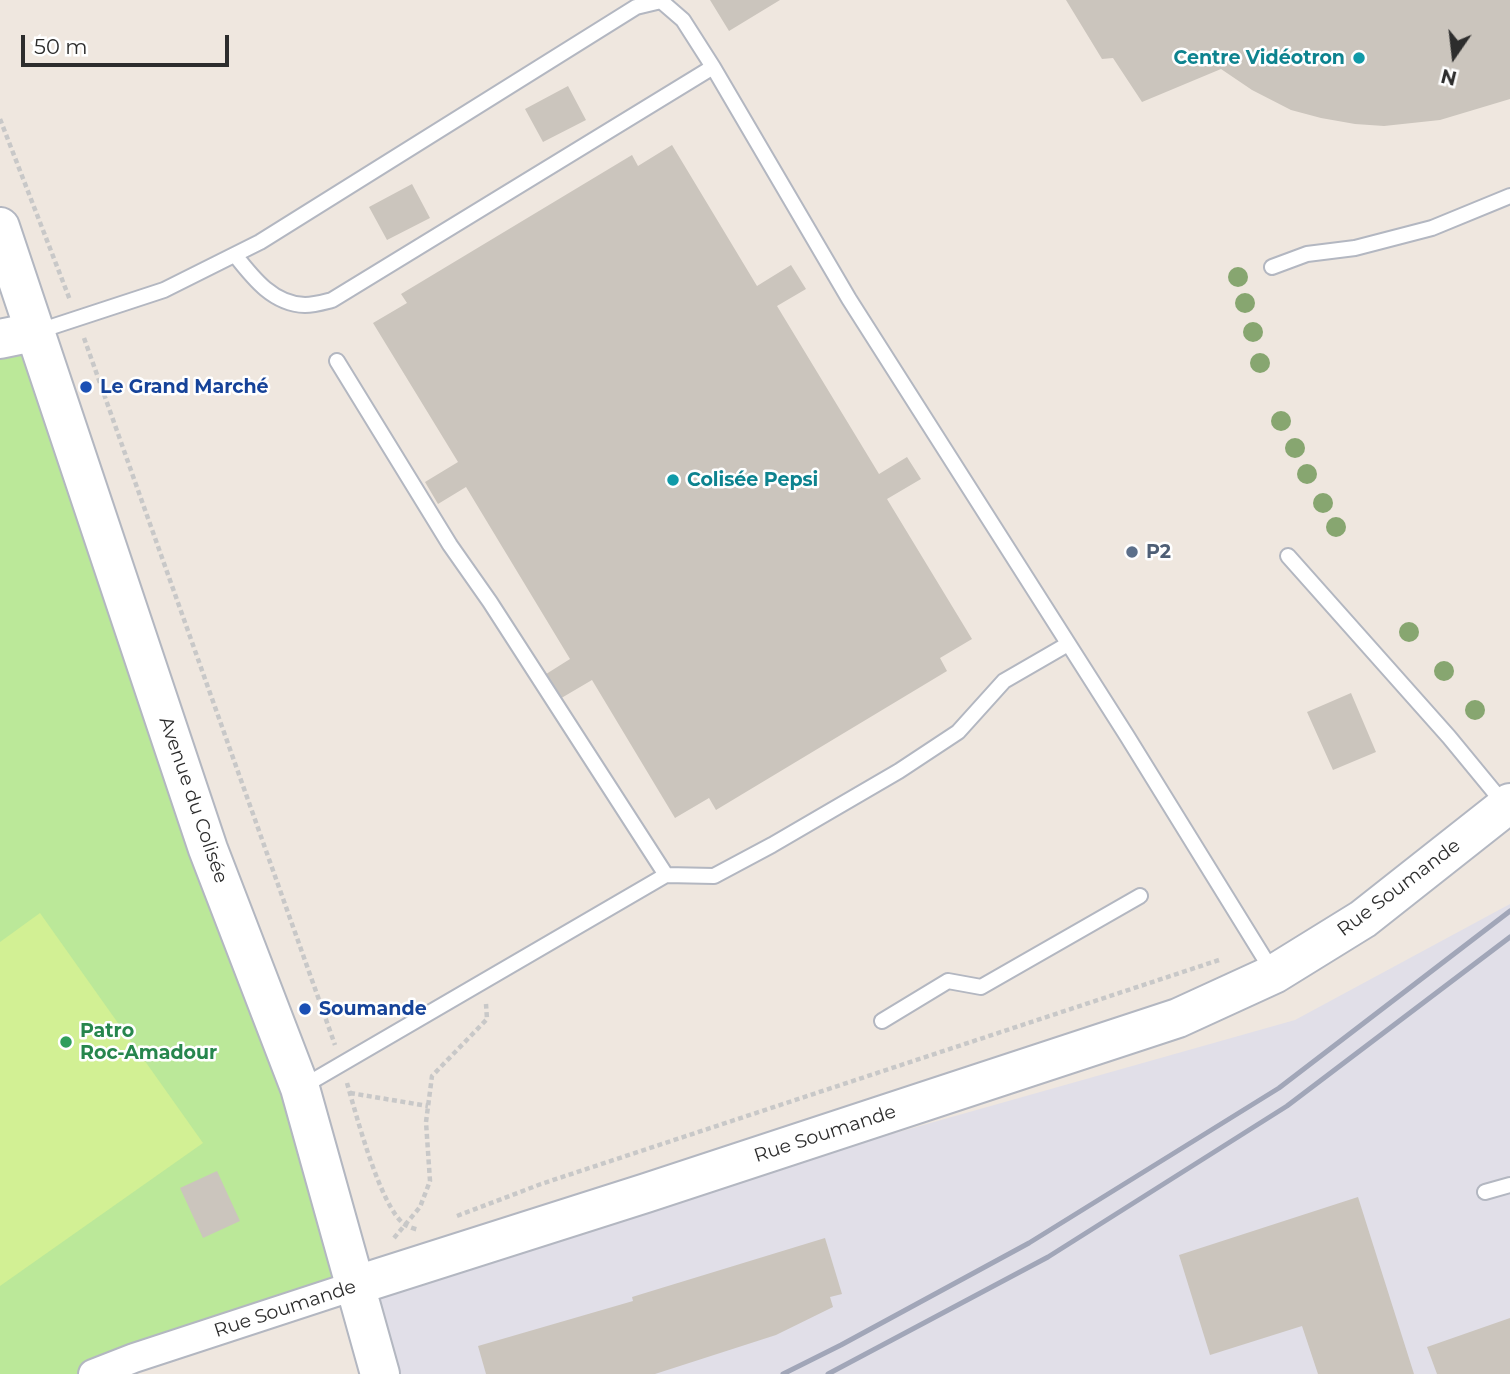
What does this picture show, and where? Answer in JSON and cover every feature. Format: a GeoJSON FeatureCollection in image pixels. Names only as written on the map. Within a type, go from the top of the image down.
{"type":"FeatureCollection","features":[{"type":"Feature","properties":{"kind":"street","name":"Avenue du Colisée"},"geometry":{"type":"LineString","coordinates":[[0,227],[17,336],[300,1088],[380,1374]]}},
{"type":"Feature","properties":{"kind":"street","name":"Rue Soumande"},"geometry":{"type":"LineString","coordinates":[[93,1374],[138,1366],[357,1285],[1178,1018],[1266,961],[1363,919],[1508,804]]}},
{"type":"Feature","properties":{"kind":"lane"},"geometry":{"type":"LineString","coordinates":[[17,336],[164,290],[235,255],[291,224],[636,7],[661,1],[682,20],[713,67],[849,299],[1266,961]]}},
{"type":"Feature","properties":{"kind":"lane"},"geometry":{"type":"LineString","coordinates":[[235,255],[255,282],[278,298],[304,305],[332,300],[713,67]]}},
{"type":"Feature","properties":{"kind":"lane"},"geometry":{"type":"LineString","coordinates":[[1272,267],[1307,254],[1355,248],[1432,228],[1510,196]]}},
{"type":"Feature","properties":{"kind":"lane"},"geometry":{"type":"LineString","coordinates":[[337,360],[450,545],[490,602],[666,875]]}},
{"type":"Feature","properties":{"kind":"lane"},"geometry":{"type":"LineString","coordinates":[[1288,556],[1508,804]]}},
{"type":"Feature","properties":{"kind":"lane"},"geometry":{"type":"LineString","coordinates":[[300,1088],[666,875],[714,876],[772,845],[899,771],[958,732],[1004,681],[1068,644]]}},
{"type":"Feature","properties":{"kind":"lane"},"geometry":{"type":"LineString","coordinates":[[882,1021],[948,981],[981,987],[1140,896]]}},
{"type":"Feature","properties":{"kind":"lane"},"geometry":{"type":"LineString","coordinates":[[1485,1192],[1510,1185]]}},
{"type":"Feature","properties":{"kind":"path"},"geometry":{"type":"LineString","coordinates":[[0,120],[77,319],[342,1063],[361,1130],[388,1203],[404,1224],[418,1230],[431,1226]]}},
{"type":"Feature","properties":{"kind":"path"},"geometry":{"type":"LineString","coordinates":[[455,1216],[541,1184],[1266,961]]}},
{"type":"Feature","properties":{"kind":"path"},"geometry":{"type":"LineString","coordinates":[[404,1224],[420,1207],[430,1181],[426,1122],[432,1076],[487,1019],[484,981]]}},
{"type":"Feature","properties":{"kind":"path"},"geometry":{"type":"LineString","coordinates":[[350,1093],[428,1106]]}},
{"type":"Feature","properties":{"kind":"shaded area"},"geometry":{"type":"Polygon","coordinates":[[[1510,904],[1510,1374],[380,1374],[357,1285],[1295,1020],[1510,904]]]}},
{"type":"Feature","properties":{"kind":"green space"},"geometry":{"type":"Polygon","coordinates":[[[34,332],[357,1285],[91,1374],[0,1374],[0,339],[34,332]]]}},
{"type":"Feature","properties":{"kind":"green space","name":"Patro Roc-Amadour"},"geometry":{"type":"Polygon","coordinates":[[[40,913],[203,1143],[0,1286],[0,942],[40,913]]]}},
{"type":"Feature","properties":{"kind":"building"},"geometry":{"type":"Polygon","coordinates":[[[710,0],[780,0],[729,31],[710,0]]]}},
{"type":"Feature","properties":{"kind":"building","name":"Centre Vidéotron"},"geometry":{"type":"Polygon","coordinates":[[[1066,0],[1510,0],[1510,99],[1440,120],[1384,126],[1355,124],[1291,110],[1252,90],[1221,69],[1142,102],[1113,58],[1102,59],[1066,0]]]}},
{"type":"Feature","properties":{"kind":"building"},"geometry":{"type":"Polygon","coordinates":[[[568,86],[586,120],[543,142],[525,109],[568,86]]]}},
{"type":"Feature","properties":{"kind":"building","name":"Colisée Pepsi"},"geometry":{"type":"Polygon","coordinates":[[[672,145],[757,286],[791,265],[806,289],[777,306],[879,474],[907,457],[921,479],[887,499],[972,639],[940,658],[947,671],[716,810],[709,798],[675,818],[592,680],[558,700],[543,676],[570,659],[466,487],[438,504],[425,482],[458,462],[373,323],[407,303],[401,294],[632,155],[638,166],[672,145]]]}},
{"type":"Feature","properties":{"kind":"building"},"geometry":{"type":"Polygon","coordinates":[[[412,184],[430,218],[387,240],[369,207],[412,184]]]}},
{"type":"Feature","properties":{"kind":"building"},"geometry":{"type":"Polygon","coordinates":[[[1351,693],[1376,752],[1333,770],[1307,712],[1351,693]]]}},
{"type":"Feature","properties":{"kind":"building"},"geometry":{"type":"Polygon","coordinates":[[[217,1171],[240,1221],[203,1238],[180,1188],[217,1171]]]}},
{"type":"Feature","properties":{"kind":"building"},"geometry":{"type":"Polygon","coordinates":[[[1358,1197],[1414,1374],[1318,1374],[1302,1326],[1210,1355],[1179,1255],[1358,1197]]]}},
{"type":"Feature","properties":{"kind":"building"},"geometry":{"type":"Polygon","coordinates":[[[825,1238],[842,1294],[830,1297],[833,1307],[776,1335],[655,1374],[486,1374],[478,1346],[633,1301],[632,1297],[825,1238]]]}},
{"type":"Feature","properties":{"kind":"building"},"geometry":{"type":"Polygon","coordinates":[[[1510,1318],[1510,1374],[1437,1374],[1427,1347],[1510,1318]]]}},
{"type":"Feature","properties":{"kind":"railway"},"geometry":{"type":"LineString","coordinates":[[783,1374],[1029,1243],[1279,1088],[1510,911]]}},
{"type":"Feature","properties":{"kind":"railway"},"geometry":{"type":"LineString","coordinates":[[828,1374],[1048,1257],[1287,1106],[1510,937]]}},
{"type":"Feature","properties":{"kind":"place","name":"Centre Vidéotron"},"geometry":{"type":"Point","coordinates":[1359,58]}},
{"type":"Feature","properties":{"kind":"place","name":"Le Grand Marché"},"geometry":{"type":"Point","coordinates":[86,387]}},
{"type":"Feature","properties":{"kind":"place","name":"Colisée Pepsi"},"geometry":{"type":"Point","coordinates":[673,480]}},
{"type":"Feature","properties":{"kind":"place","name":"P2"},"geometry":{"type":"Point","coordinates":[1132,552]}},
{"type":"Feature","properties":{"kind":"place","name":"Soumande"},"geometry":{"type":"Point","coordinates":[305,1009]}},
{"type":"Feature","properties":{"kind":"place","name":"Patro Roc-Amadour"},"geometry":{"type":"Point","coordinates":[66,1042]}}]}
